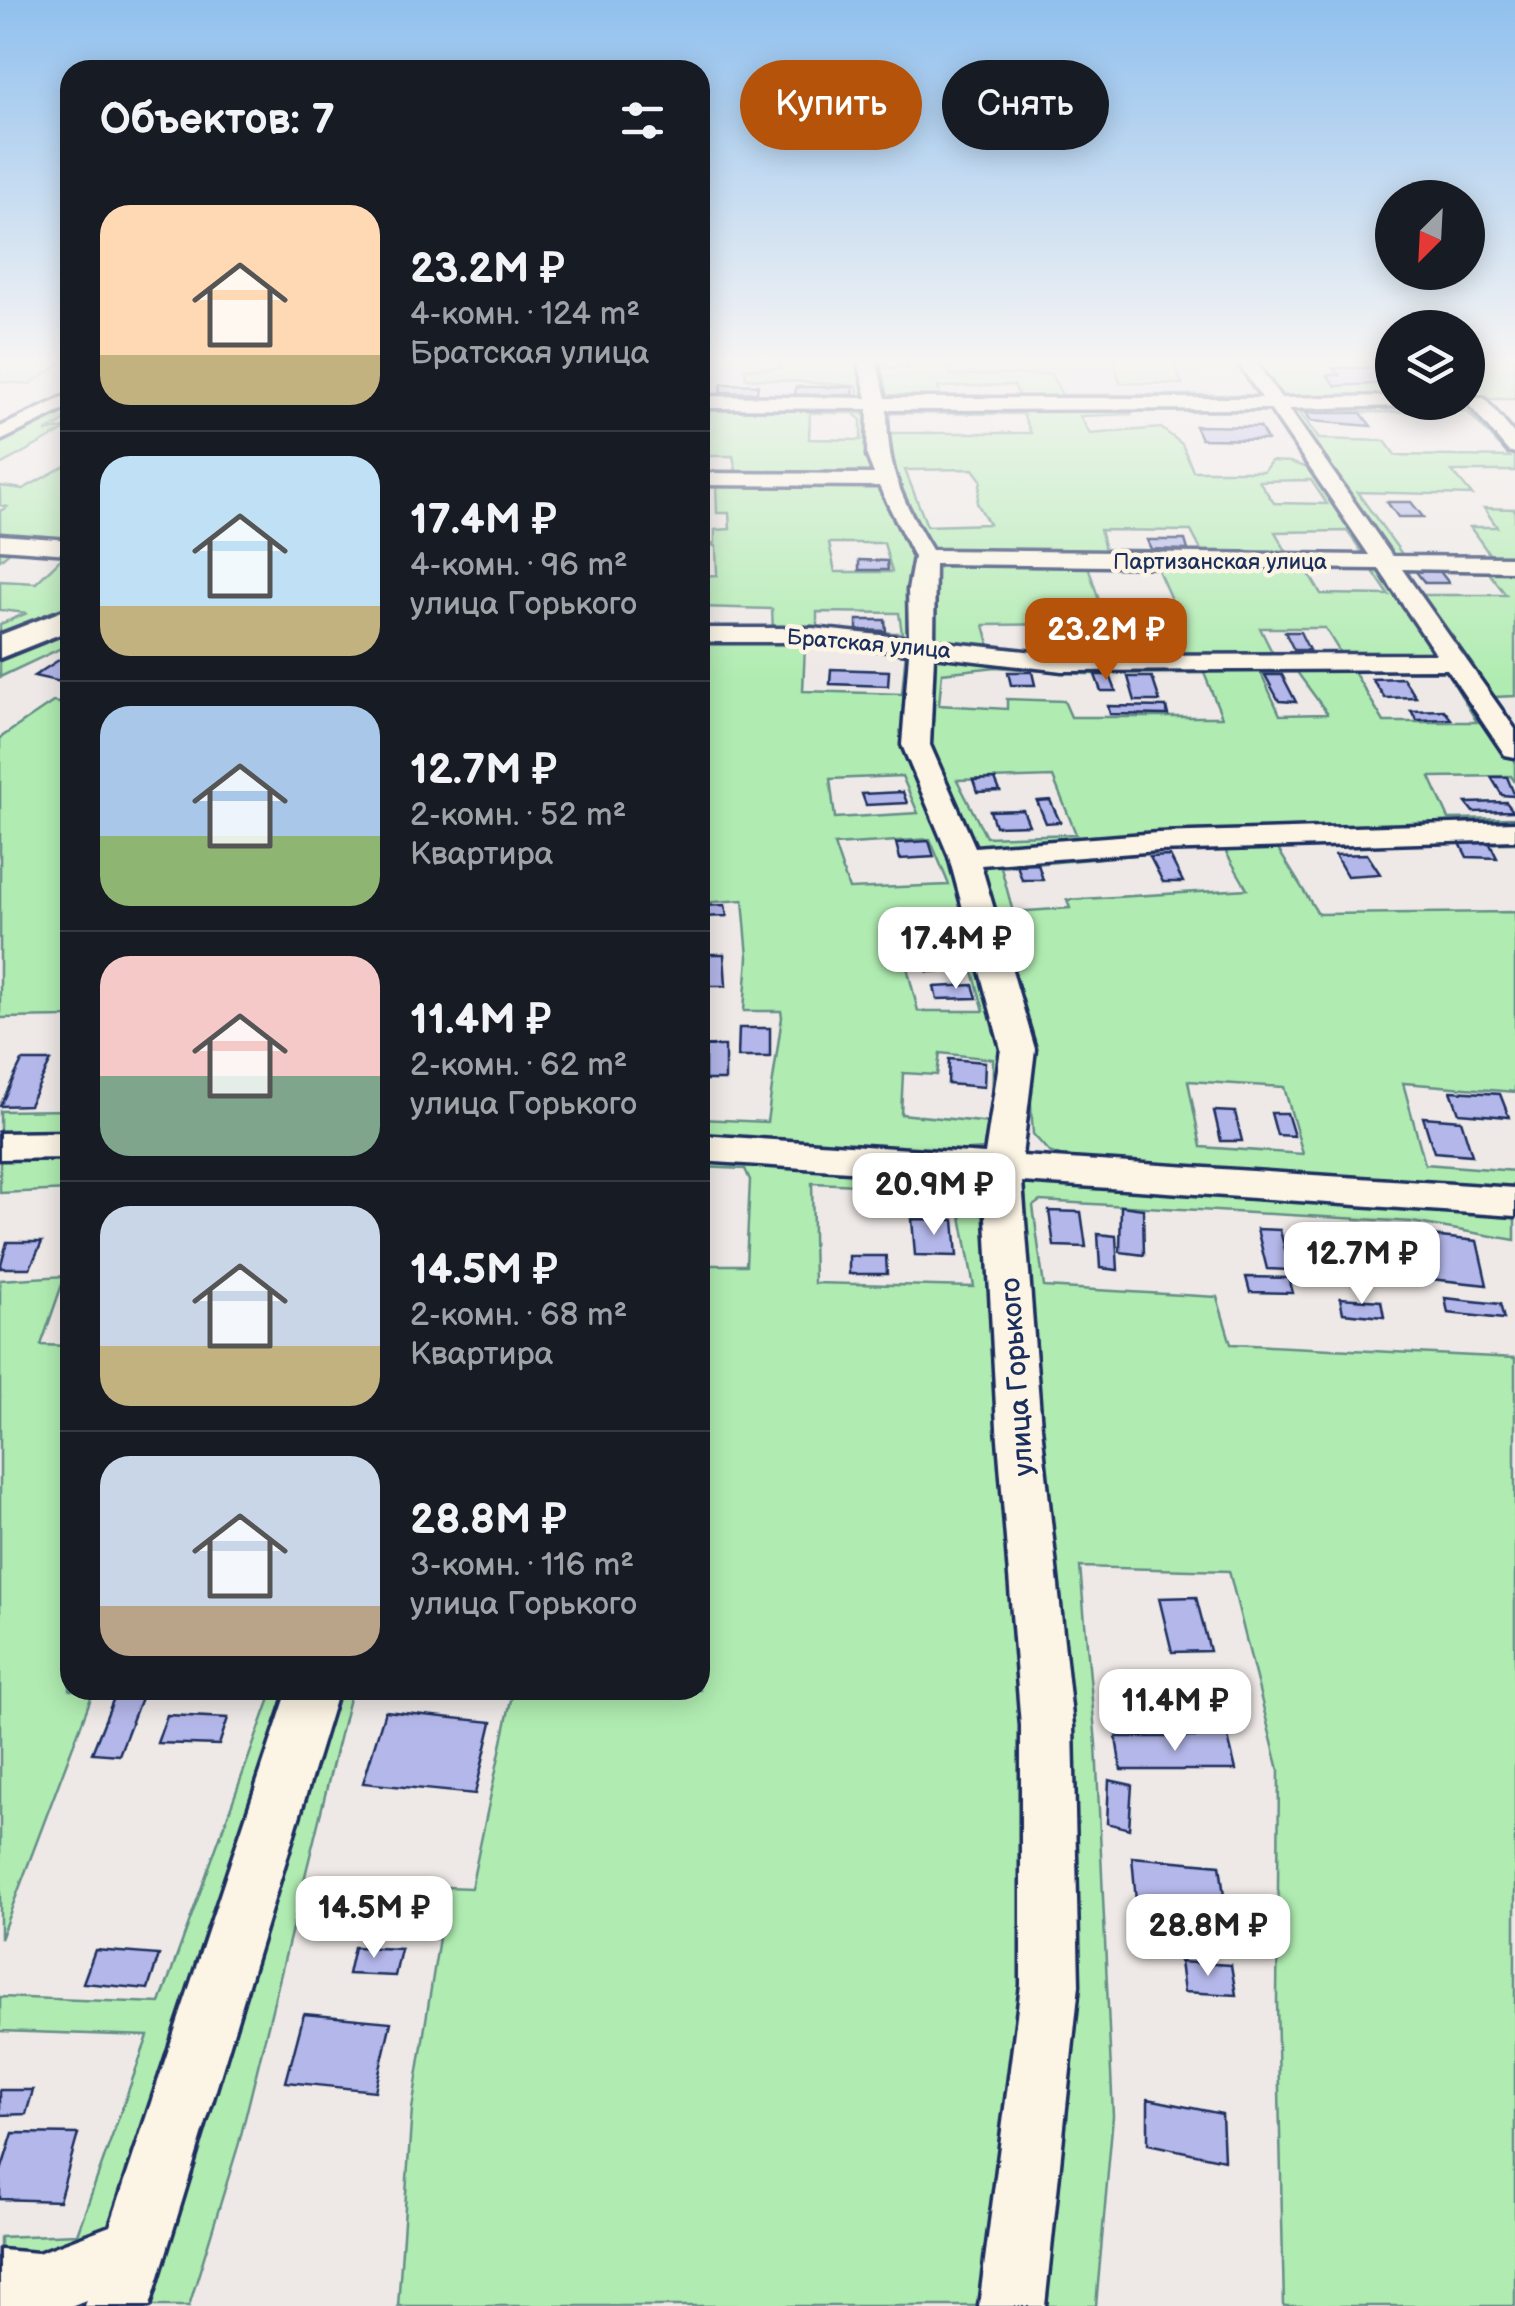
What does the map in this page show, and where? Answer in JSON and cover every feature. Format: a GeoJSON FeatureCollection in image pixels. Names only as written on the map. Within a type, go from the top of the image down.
{"type":"FeatureCollection","features":[{"type":"Feature","properties":{"kind":"main road"},"geometry":{"type":"LineString","coordinates":[[0,648],[60,622]]}},
{"type":"Feature","properties":{"kind":"street"},"geometry":{"type":"LineString","coordinates":[[882,465],[885,480],[926,557]]}},
{"type":"Feature","properties":{"kind":"street"},"geometry":{"type":"LineString","coordinates":[[1316,465],[1515,749]]}},
{"type":"Feature","properties":{"kind":"street"},"geometry":{"type":"LineString","coordinates":[[710,479],[885,480]]}},
{"type":"Feature","properties":{"kind":"street"},"geometry":{"type":"LineString","coordinates":[[0,542],[60,546]]}},
{"type":"Feature","properties":{"kind":"street","name":"Партизанская улица"},"geometry":{"type":"LineString","coordinates":[[926,557],[1012,562],[1515,564]]}},
{"type":"Feature","properties":{"kind":"street","name":"улица Горького"},"geometry":{"type":"LineString","coordinates":[[926,557],[920,590],[922,648],[916,745],[964,857],[1018,1049],[1002,1165],[1018,1426],[1047,1726],[1050,1984],[1012,2306]]}},
{"type":"Feature","properties":{"kind":"street","name":"Братская улица"},"geometry":{"type":"LineString","coordinates":[[710,635],[812,635],[1062,663],[1457,661]]}},
{"type":"Feature","properties":{"kind":"street"},"geometry":{"type":"LineString","coordinates":[[964,857],[1158,842],[1515,830]]}},
{"type":"Feature","properties":{"kind":"street"},"geometry":{"type":"LineString","coordinates":[[0,1146],[60,1145]]}},
{"type":"Feature","properties":{"kind":"street"},"geometry":{"type":"LineString","coordinates":[[710,1149],[1515,1202]]}},
{"type":"Feature","properties":{"kind":"street"},"geometry":{"type":"LineString","coordinates":[[0,2283],[38,2286],[126,2278],[309,1700]]}},
{"type":"Feature","properties":{"kind":"green space"},"geometry":{"type":"Polygon","coordinates":[[[735,465],[874,465],[875,477],[710,478],[710,471],[736,471],[735,465]]]}},
{"type":"Feature","properties":{"kind":"green space"},"geometry":{"type":"Polygon","coordinates":[[[889,465],[1190,465],[1193,471],[1264,471],[1268,465],[1298,465],[1314,470],[1378,560],[1109,554],[1203,554],[1191,531],[1100,530],[1106,554],[929,550],[891,482],[889,465]],[[973,469],[905,470],[927,526],[989,524],[977,503],[981,480],[973,469]],[[1311,480],[1259,481],[1274,503],[1327,504],[1311,480]],[[1347,531],[1275,532],[1289,556],[1365,556],[1347,531]]]}},
{"type":"Feature","properties":{"kind":"green space"},"geometry":{"type":"Polygon","coordinates":[[[1324,465],[1515,465],[1515,471],[1452,471],[1472,495],[1357,492],[1402,554],[1490,555],[1470,527],[1497,527],[1484,508],[1515,509],[1515,562],[1390,559],[1324,465]]]}},
{"type":"Feature","properties":{"kind":"green space"},"geometry":{"type":"Polygon","coordinates":[[[60,469],[60,544],[0,540],[0,511],[7,507],[0,505],[0,486],[23,489],[60,469]]]}},
{"type":"Feature","properties":{"kind":"green space"},"geometry":{"type":"Polygon","coordinates":[[[879,481],[916,560],[916,643],[773,630],[772,609],[710,607],[710,575],[717,575],[716,546],[710,543],[715,543],[715,530],[730,529],[729,513],[717,513],[716,484],[879,481]],[[829,543],[835,572],[892,572],[884,543],[829,543]],[[817,612],[817,632],[902,633],[899,613],[817,612]]]}},
{"type":"Feature","properties":{"kind":"green space"},"geometry":{"type":"Polygon","coordinates":[[[0,545],[60,548],[60,552],[13,549],[0,560],[0,545]]]}},
{"type":"Feature","properties":{"kind":"green space"},"geometry":{"type":"Polygon","coordinates":[[[60,560],[60,612],[0,637],[0,624],[27,613],[0,610],[0,581],[36,583],[60,560]]]}},
{"type":"Feature","properties":{"kind":"green space"},"geometry":{"type":"Polygon","coordinates":[[[945,560],[1381,564],[1442,651],[1440,657],[1429,659],[1322,661],[1067,661],[973,655],[933,641],[924,595],[929,564],[945,560]],[[1369,565],[1304,566],[1321,594],[1389,595],[1369,565]],[[1088,566],[1107,626],[1183,626],[1156,566],[1088,566]],[[1060,624],[984,625],[991,651],[1070,657],[1060,624]],[[1260,628],[1273,654],[1341,654],[1325,628],[1260,628]]]}},
{"type":"Feature","properties":{"kind":"green space"},"geometry":{"type":"Polygon","coordinates":[[[1392,564],[1515,567],[1515,696],[1495,697],[1515,727],[1515,741],[1392,564]],[[1406,568],[1421,595],[1506,595],[1486,569],[1406,568]]]}},
{"type":"Feature","properties":{"kind":"green space"},"geometry":{"type":"Polygon","coordinates":[[[60,634],[60,649],[0,677],[0,660],[60,634]]]}},
{"type":"Feature","properties":{"kind":"green space"},"geometry":{"type":"Polygon","coordinates":[[[710,637],[917,649],[907,734],[966,885],[1001,1025],[1000,1135],[983,1149],[945,1152],[710,1139],[710,1119],[767,1122],[782,1017],[781,1011],[744,1011],[748,957],[743,900],[710,902],[710,637]],[[805,646],[803,691],[902,694],[906,650],[805,646]],[[902,776],[830,779],[835,818],[918,813],[902,776]],[[930,839],[834,845],[849,889],[949,885],[930,839]],[[964,939],[901,943],[918,1011],[984,1011],[964,939]],[[940,1053],[937,1075],[903,1073],[901,1114],[992,1123],[993,1059],[940,1053]]]}},
{"type":"Feature","properties":{"kind":"green space"},"geometry":{"type":"Polygon","coordinates":[[[930,655],[1452,663],[1515,760],[1515,782],[1511,776],[1430,777],[1449,819],[1515,818],[1515,827],[969,854],[922,748],[930,655]],[[996,667],[942,673],[939,705],[1007,709],[1007,699],[1064,701],[1071,717],[1222,717],[1204,673],[1085,674],[996,667]],[[1446,670],[1354,672],[1384,722],[1477,722],[1446,670]],[[1297,672],[1261,673],[1280,715],[1327,714],[1297,672]],[[1053,777],[957,780],[986,837],[1076,834],[1053,777]]]}},
{"type":"Feature","properties":{"kind":"green space"},"geometry":{"type":"Polygon","coordinates":[[[53,702],[60,703],[60,1017],[0,1018],[0,738],[53,702]]]}},
{"type":"Feature","properties":{"kind":"green space"},"geometry":{"type":"Polygon","coordinates":[[[1515,834],[1515,843],[1276,846],[1318,914],[1515,912],[1515,1092],[1403,1083],[1425,1164],[1515,1171],[1515,1188],[1065,1158],[1049,1152],[1033,1134],[1029,1075],[972,862],[1160,845],[1515,834]],[[1223,847],[1001,867],[1013,912],[1070,908],[1067,900],[1247,889],[1223,847]],[[1188,1081],[1201,1147],[1303,1154],[1284,1087],[1188,1081]]]}},
{"type":"Feature","properties":{"kind":"green space"},"geometry":{"type":"Polygon","coordinates":[[[60,1110],[60,1137],[0,1138],[0,1111],[60,1110]]]}},
{"type":"Feature","properties":{"kind":"green space"},"geometry":{"type":"Polygon","coordinates":[[[60,1155],[60,1190],[0,1193],[0,1156],[60,1155]]]}},
{"type":"Feature","properties":{"kind":"green space"},"geometry":{"type":"Polygon","coordinates":[[[710,1156],[951,1173],[974,1182],[990,1215],[1023,1541],[1033,2002],[995,2306],[398,2306],[412,2109],[447,1887],[471,1888],[511,1700],[710,1700],[710,1265],[746,1265],[750,1180],[745,1169],[710,1167],[710,1156]],[[812,1183],[814,1283],[974,1287],[956,1189],[812,1183]]]}},
{"type":"Feature","properties":{"kind":"green space"},"geometry":{"type":"Polygon","coordinates":[[[1031,1176],[1515,1211],[1515,1240],[1412,1222],[1040,1201],[1033,1206],[1044,1287],[1217,1297],[1231,1344],[1515,1358],[1515,2306],[1284,2306],[1277,2002],[1279,1770],[1229,1571],[1080,1567],[1096,1744],[1113,2116],[1096,2306],[1025,2306],[1061,1983],[1013,1186],[1031,1176]]]}},
{"type":"Feature","properties":{"kind":"green space"},"geometry":{"type":"Polygon","coordinates":[[[60,1276],[60,1290],[41,1345],[60,1346],[60,1700],[90,1700],[0,1939],[0,1280],[60,1276]]]}},
{"type":"Feature","properties":{"kind":"green space"},"geometry":{"type":"Polygon","coordinates":[[[269,1700],[295,1700],[121,2235],[0,2265],[0,2237],[77,2234],[148,2036],[0,2031],[0,1997],[160,2003],[269,1700]]]}},
{"type":"Feature","properties":{"kind":"green space"},"geometry":{"type":"Polygon","coordinates":[[[323,1700],[349,1700],[239,2143],[189,2306],[134,2306],[323,1700]]]}},
{"type":"Feature","properties":{"kind":"building"},"geometry":{"type":"Polygon","coordinates":[[[1387,502],[1411,502],[1423,517],[1398,517],[1387,502]]]}},
{"type":"Feature","properties":{"kind":"building"},"geometry":{"type":"Polygon","coordinates":[[[1147,540],[1185,540],[1188,550],[1151,549],[1147,540]]]}},
{"type":"Feature","properties":{"kind":"building"},"geometry":{"type":"Polygon","coordinates":[[[859,560],[887,561],[888,570],[859,570],[859,560]]]}},
{"type":"Feature","properties":{"kind":"building"},"geometry":{"type":"Polygon","coordinates":[[[1414,569],[1438,569],[1449,583],[1425,583],[1414,569]]]}},
{"type":"Feature","properties":{"kind":"building"},"geometry":{"type":"Polygon","coordinates":[[[857,620],[885,620],[886,631],[857,630],[857,620]]]}},
{"type":"Feature","properties":{"kind":"building"},"geometry":{"type":"Polygon","coordinates":[[[1285,632],[1300,632],[1309,650],[1294,650],[1285,632]]]}},
{"type":"Feature","properties":{"kind":"building"},"geometry":{"type":"Polygon","coordinates":[[[60,659],[60,682],[34,676],[60,659]]]}},
{"type":"Feature","properties":{"kind":"building"},"geometry":{"type":"Polygon","coordinates":[[[831,669],[889,671],[888,686],[830,684],[831,669]]]}},
{"type":"Feature","properties":{"kind":"building"},"geometry":{"type":"Polygon","coordinates":[[[1008,672],[1032,672],[1035,685],[1011,685],[1008,672]]]}},
{"type":"Feature","properties":{"kind":"building"},"geometry":{"type":"Polygon","coordinates":[[[1095,675],[1110,675],[1116,691],[1101,691],[1095,675]]]}},
{"type":"Feature","properties":{"kind":"building"},"geometry":{"type":"Polygon","coordinates":[[[1265,675],[1282,675],[1296,702],[1279,701],[1265,675]]]}},
{"type":"Feature","properties":{"kind":"building"},"geometry":{"type":"Polygon","coordinates":[[[1128,677],[1152,677],[1160,701],[1135,701],[1128,677]]]}},
{"type":"Feature","properties":{"kind":"building"},"geometry":{"type":"Polygon","coordinates":[[[1403,678],[1416,697],[1385,698],[1372,679],[1403,678]]]}},
{"type":"Feature","properties":{"kind":"building"},"geometry":{"type":"Polygon","coordinates":[[[1108,706],[1166,707],[1168,715],[1110,714],[1108,706]]]}},
{"type":"Feature","properties":{"kind":"building"},"geometry":{"type":"Polygon","coordinates":[[[1444,710],[1451,719],[1417,720],[1411,711],[1444,710]]]}},
{"type":"Feature","properties":{"kind":"building"},"geometry":{"type":"Polygon","coordinates":[[[1491,777],[1507,777],[1515,796],[1502,795],[1491,777]]]}},
{"type":"Feature","properties":{"kind":"building"},"geometry":{"type":"Polygon","coordinates":[[[995,779],[1000,791],[977,792],[973,780],[995,779]]]}},
{"type":"Feature","properties":{"kind":"building"},"geometry":{"type":"Polygon","coordinates":[[[903,792],[907,803],[866,805],[862,794],[903,792]]]}},
{"type":"Feature","properties":{"kind":"building"},"geometry":{"type":"Polygon","coordinates":[[[1050,800],[1060,822],[1046,823],[1037,801],[1050,800]]]}},
{"type":"Feature","properties":{"kind":"building"},"geometry":{"type":"Polygon","coordinates":[[[1506,802],[1513,811],[1473,812],[1466,803],[1506,802]]]}},
{"type":"Feature","properties":{"kind":"building"},"geometry":{"type":"Polygon","coordinates":[[[1023,810],[1029,825],[995,826],[990,811],[1023,810]]]}},
{"type":"Feature","properties":{"kind":"building"},"geometry":{"type":"Polygon","coordinates":[[[929,841],[934,857],[900,859],[896,843],[929,841]]]}},
{"type":"Feature","properties":{"kind":"building"},"geometry":{"type":"Polygon","coordinates":[[[1459,841],[1489,842],[1497,858],[1467,857],[1459,841]]]}},
{"type":"Feature","properties":{"kind":"building"},"geometry":{"type":"Polygon","coordinates":[[[1367,854],[1380,874],[1347,876],[1335,855],[1367,854]]]}},
{"type":"Feature","properties":{"kind":"building"},"geometry":{"type":"Polygon","coordinates":[[[1170,856],[1183,882],[1163,882],[1150,857],[1170,856]]]}},
{"type":"Feature","properties":{"kind":"building"},"geometry":{"type":"Polygon","coordinates":[[[1038,864],[1043,880],[1022,880],[1017,865],[1038,864]]]}},
{"type":"Feature","properties":{"kind":"building"},"geometry":{"type":"Polygon","coordinates":[[[725,905],[727,916],[710,917],[710,906],[725,905]]]}},
{"type":"Feature","properties":{"kind":"building"},"geometry":{"type":"Polygon","coordinates":[[[710,954],[724,954],[726,986],[710,986],[710,954]]]}},
{"type":"Feature","properties":{"kind":"building"},"geometry":{"type":"Polygon","coordinates":[[[923,954],[937,954],[942,971],[928,972],[923,954]]]}},
{"type":"Feature","properties":{"kind":"building"},"geometry":{"type":"Polygon","coordinates":[[[973,985],[977,998],[937,999],[934,987],[973,985]]]}},
{"type":"Feature","properties":{"kind":"building"},"geometry":{"type":"Polygon","coordinates":[[[739,1028],[770,1028],[770,1057],[738,1057],[739,1028]]]}},
{"type":"Feature","properties":{"kind":"building"},"geometry":{"type":"Polygon","coordinates":[[[710,1046],[725,1046],[725,1080],[710,1080],[710,1046]]]}},
{"type":"Feature","properties":{"kind":"building"},"geometry":{"type":"Polygon","coordinates":[[[949,1059],[985,1062],[984,1087],[948,1084],[949,1059]]]}},
{"type":"Feature","properties":{"kind":"building"},"geometry":{"type":"Polygon","coordinates":[[[22,1061],[51,1061],[29,1105],[0,1106],[22,1061]]]}},
{"type":"Feature","properties":{"kind":"building"},"geometry":{"type":"Polygon","coordinates":[[[1451,1091],[1500,1094],[1509,1117],[1459,1113],[1451,1091]]]}},
{"type":"Feature","properties":{"kind":"building"},"geometry":{"type":"Polygon","coordinates":[[[1214,1111],[1235,1112],[1242,1141],[1221,1141],[1214,1111]]]}},
{"type":"Feature","properties":{"kind":"building"},"geometry":{"type":"Polygon","coordinates":[[[1271,1113],[1287,1113],[1294,1136],[1277,1135],[1271,1113]]]}},
{"type":"Feature","properties":{"kind":"building"},"geometry":{"type":"Polygon","coordinates":[[[1423,1117],[1461,1120],[1472,1155],[1434,1152],[1423,1117]]]}},
{"type":"Feature","properties":{"kind":"building"},"geometry":{"type":"Polygon","coordinates":[[[1121,1206],[1143,1209],[1144,1255],[1120,1252],[1121,1206]]]}},
{"type":"Feature","properties":{"kind":"building"},"geometry":{"type":"Polygon","coordinates":[[[1049,1211],[1081,1212],[1086,1247],[1054,1246],[1049,1211]]]}},
{"type":"Feature","properties":{"kind":"building"},"geometry":{"type":"Polygon","coordinates":[[[912,1219],[954,1220],[957,1256],[915,1255],[912,1219]]]}},
{"type":"Feature","properties":{"kind":"building"},"geometry":{"type":"Polygon","coordinates":[[[1330,1227],[1364,1230],[1370,1267],[1336,1263],[1330,1227]]]}},
{"type":"Feature","properties":{"kind":"building"},"geometry":{"type":"Polygon","coordinates":[[[1257,1229],[1280,1230],[1290,1270],[1267,1269],[1257,1229]]]}},
{"type":"Feature","properties":{"kind":"building"},"geometry":{"type":"Polygon","coordinates":[[[1098,1234],[1116,1236],[1118,1270],[1100,1268],[1098,1234]]]}},
{"type":"Feature","properties":{"kind":"building"},"geometry":{"type":"Polygon","coordinates":[[[1422,1235],[1477,1241],[1487,1285],[1431,1279],[1422,1235]]]}},
{"type":"Feature","properties":{"kind":"building"},"geometry":{"type":"Polygon","coordinates":[[[7,1242],[42,1242],[30,1268],[0,1268],[7,1242]]]}},
{"type":"Feature","properties":{"kind":"building"},"geometry":{"type":"Polygon","coordinates":[[[849,1256],[886,1256],[887,1274],[849,1274],[849,1256]]]}},
{"type":"Feature","properties":{"kind":"building"},"geometry":{"type":"Polygon","coordinates":[[[1246,1277],[1289,1278],[1293,1293],[1250,1292],[1246,1277]]]}},
{"type":"Feature","properties":{"kind":"building"},"geometry":{"type":"Polygon","coordinates":[[[1340,1298],[1381,1301],[1384,1317],[1343,1313],[1340,1298]]]}},
{"type":"Feature","properties":{"kind":"building"},"geometry":{"type":"Polygon","coordinates":[[[1445,1298],[1500,1304],[1504,1319],[1448,1313],[1445,1298]]]}},
{"type":"Feature","properties":{"kind":"building"},"geometry":{"type":"Polygon","coordinates":[[[1196,1597],[1210,1651],[1172,1652],[1159,1598],[1196,1597]]]}},
{"type":"Feature","properties":{"kind":"building"},"geometry":{"type":"Polygon","coordinates":[[[113,1700],[140,1700],[119,1755],[92,1753],[113,1700]]]}},
{"type":"Feature","properties":{"kind":"building"},"geometry":{"type":"Polygon","coordinates":[[[385,1711],[492,1722],[475,1794],[363,1783],[385,1711]]]}},
{"type":"Feature","properties":{"kind":"building"},"geometry":{"type":"Polygon","coordinates":[[[167,1715],[228,1718],[219,1745],[157,1743],[167,1715]]]}},
{"type":"Feature","properties":{"kind":"building"},"geometry":{"type":"Polygon","coordinates":[[[1116,1737],[1228,1737],[1236,1770],[1121,1770],[1116,1737]]]}},
{"type":"Feature","properties":{"kind":"building"},"geometry":{"type":"Polygon","coordinates":[[[1109,1780],[1132,1785],[1129,1829],[1107,1823],[1109,1780]]]}},
{"type":"Feature","properties":{"kind":"building"},"geometry":{"type":"Polygon","coordinates":[[[1132,1857],[1220,1865],[1227,1919],[1137,1912],[1132,1857]]]}},
{"type":"Feature","properties":{"kind":"building"},"geometry":{"type":"Polygon","coordinates":[[[354,1947],[401,1949],[395,1976],[348,1974],[354,1947]]]}},
{"type":"Feature","properties":{"kind":"building"},"geometry":{"type":"Polygon","coordinates":[[[95,1950],[159,1955],[148,1989],[83,1983],[95,1950]]]}},
{"type":"Feature","properties":{"kind":"building"},"geometry":{"type":"Polygon","coordinates":[[[1180,1962],[1231,1965],[1236,1995],[1184,1992],[1180,1962]]]}},
{"type":"Feature","properties":{"kind":"building"},"geometry":{"type":"Polygon","coordinates":[[[304,2014],[391,2022],[375,2091],[286,2082],[304,2014]]]}},
{"type":"Feature","properties":{"kind":"building"},"geometry":{"type":"Polygon","coordinates":[[[0,2090],[33,2090],[26,2114],[0,2115],[0,2090]]]}},
{"type":"Feature","properties":{"kind":"building"},"geometry":{"type":"Polygon","coordinates":[[[1148,2099],[1222,2114],[1224,2160],[1148,2144],[1148,2099]]]}},
{"type":"Feature","properties":{"kind":"building"},"geometry":{"type":"Polygon","coordinates":[[[13,2133],[78,2134],[59,2201],[0,2199],[0,2174],[13,2133]]]}}]}
